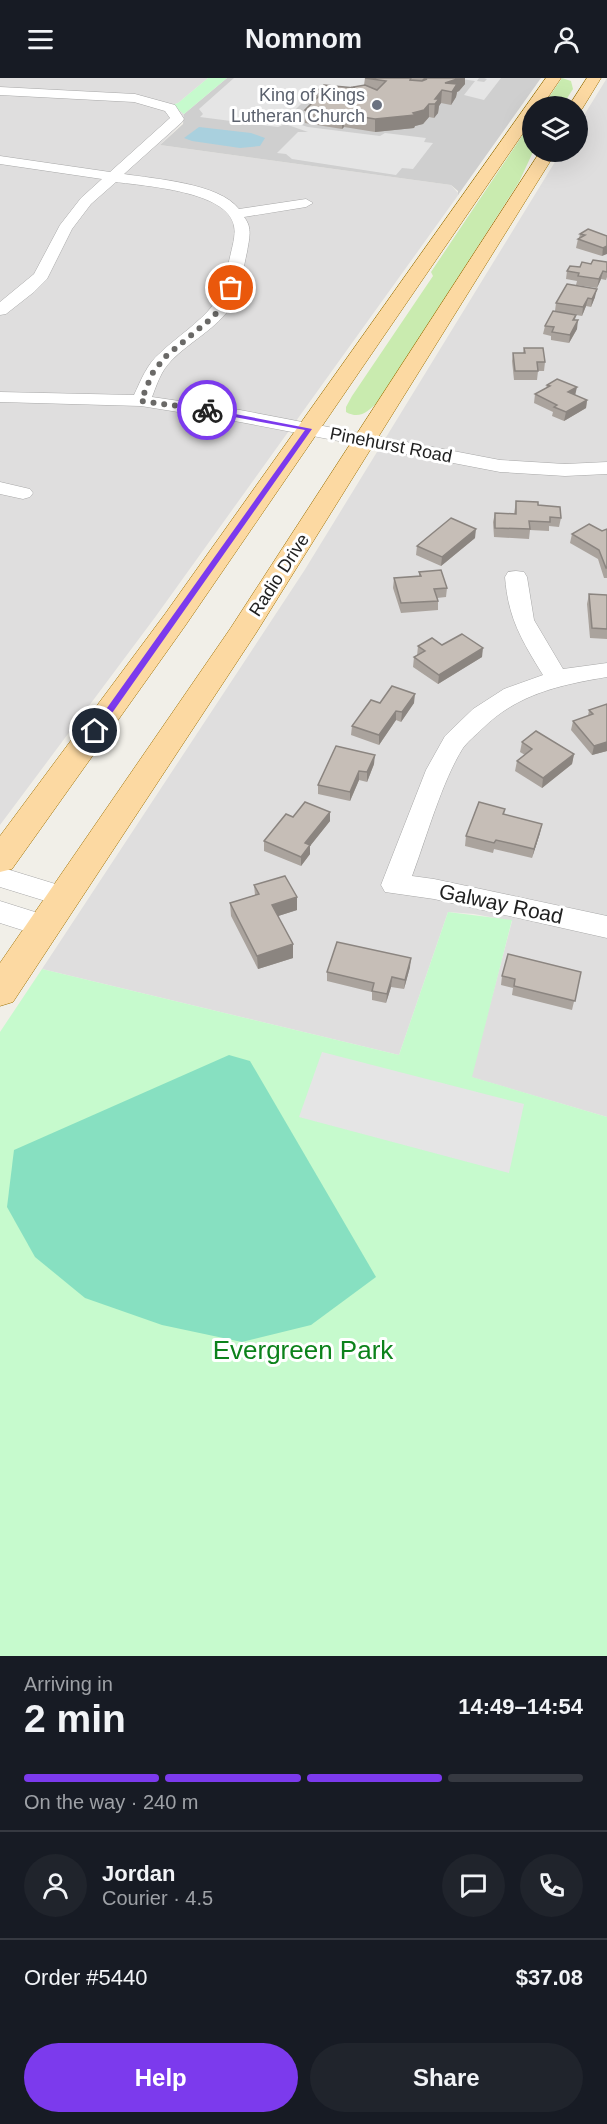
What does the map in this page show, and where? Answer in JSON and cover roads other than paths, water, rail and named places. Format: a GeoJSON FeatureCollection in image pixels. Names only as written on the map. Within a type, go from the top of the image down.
{"type":"FeatureCollection","features":[{"type":"Feature","properties":{"kind":"main road"},"geometry":{"type":"LineString","coordinates":[[541,96],[552,78]]}},
{"type":"Feature","properties":{"kind":"main road"},"geometry":{"type":"LineString","coordinates":[[583,96],[594,78]]}},
{"type":"Feature","properties":{"kind":"main road"},"geometry":{"type":"LineString","coordinates":[[576,79],[579,84],[578,96]]}},
{"type":"Feature","properties":{"kind":"main road"},"geometry":{"type":"LineString","coordinates":[[0,860],[130,683],[522,124]]}},
{"type":"Feature","properties":{"kind":"main road","name":"Radio Drive"},"geometry":{"type":"LineString","coordinates":[[0,992],[236,642],[542,162]]}},
{"type":"Feature","properties":{"kind":"street"},"geometry":{"type":"LineString","coordinates":[[2,92],[24,78]]}},
{"type":"Feature","properties":{"kind":"street"},"geometry":{"type":"LineString","coordinates":[[0,310],[28,289],[40,276],[75,214],[177,119],[170,108],[135,98],[2,92]]}},
{"type":"Feature","properties":{"kind":"street"},"geometry":{"type":"LineString","coordinates":[[0,160],[194,189],[214,197],[229,207],[242,224],[242,237],[231,288],[224,304],[197,333],[165,357],[152,374],[141,401]]}},
{"type":"Feature","properties":{"kind":"street"},"geometry":{"type":"LineString","coordinates":[[235,214],[306,203]]}},
{"type":"Feature","properties":{"kind":"street","name":"Pinehurst Road"},"geometry":{"type":"LineString","coordinates":[[0,397],[141,401],[313,423],[370,433],[524,451],[573,454],[607,453]]}},
{"type":"Feature","properties":{"kind":"street","name":"Pinehurst Road"},"geometry":{"type":"LineString","coordinates":[[370,433],[500,466],[549,470],[607,468]]}},
{"type":"Feature","properties":{"kind":"street"},"geometry":{"type":"LineString","coordinates":[[0,488],[23,493]]}},
{"type":"Feature","properties":{"kind":"street"},"geometry":{"type":"LineString","coordinates":[[516,577],[516,600],[523,625],[557,678],[607,670]]}},
{"type":"Feature","properties":{"kind":"street","name":"Galway Road"},"geometry":{"type":"LineString","coordinates":[[557,678],[512,694],[482,715],[454,742],[439,770],[395,885],[435,889],[607,927]]}},
{"type":"Feature","properties":{"kind":"street"},"geometry":{"type":"LineString","coordinates":[[0,877],[65,897]]}},
{"type":"Feature","properties":{"kind":"street"},"geometry":{"type":"LineString","coordinates":[[0,912],[44,927]]}},
{"type":"Feature","properties":{"kind":"water"},"geometry":{"type":"Polygon","coordinates":[[[199,127],[251,133],[265,138],[260,146],[240,148],[184,138],[199,127]]]}},
{"type":"Feature","properties":{"kind":"place","name":"King of Kings Lutheran Church"},"geometry":{"type":"Point","coordinates":[377,105]}},
{"type":"Feature","properties":{"kind":"park label","name":"Evergreen Park"},"geometry":{"type":"Point","coordinates":[303,1350]}}]}
